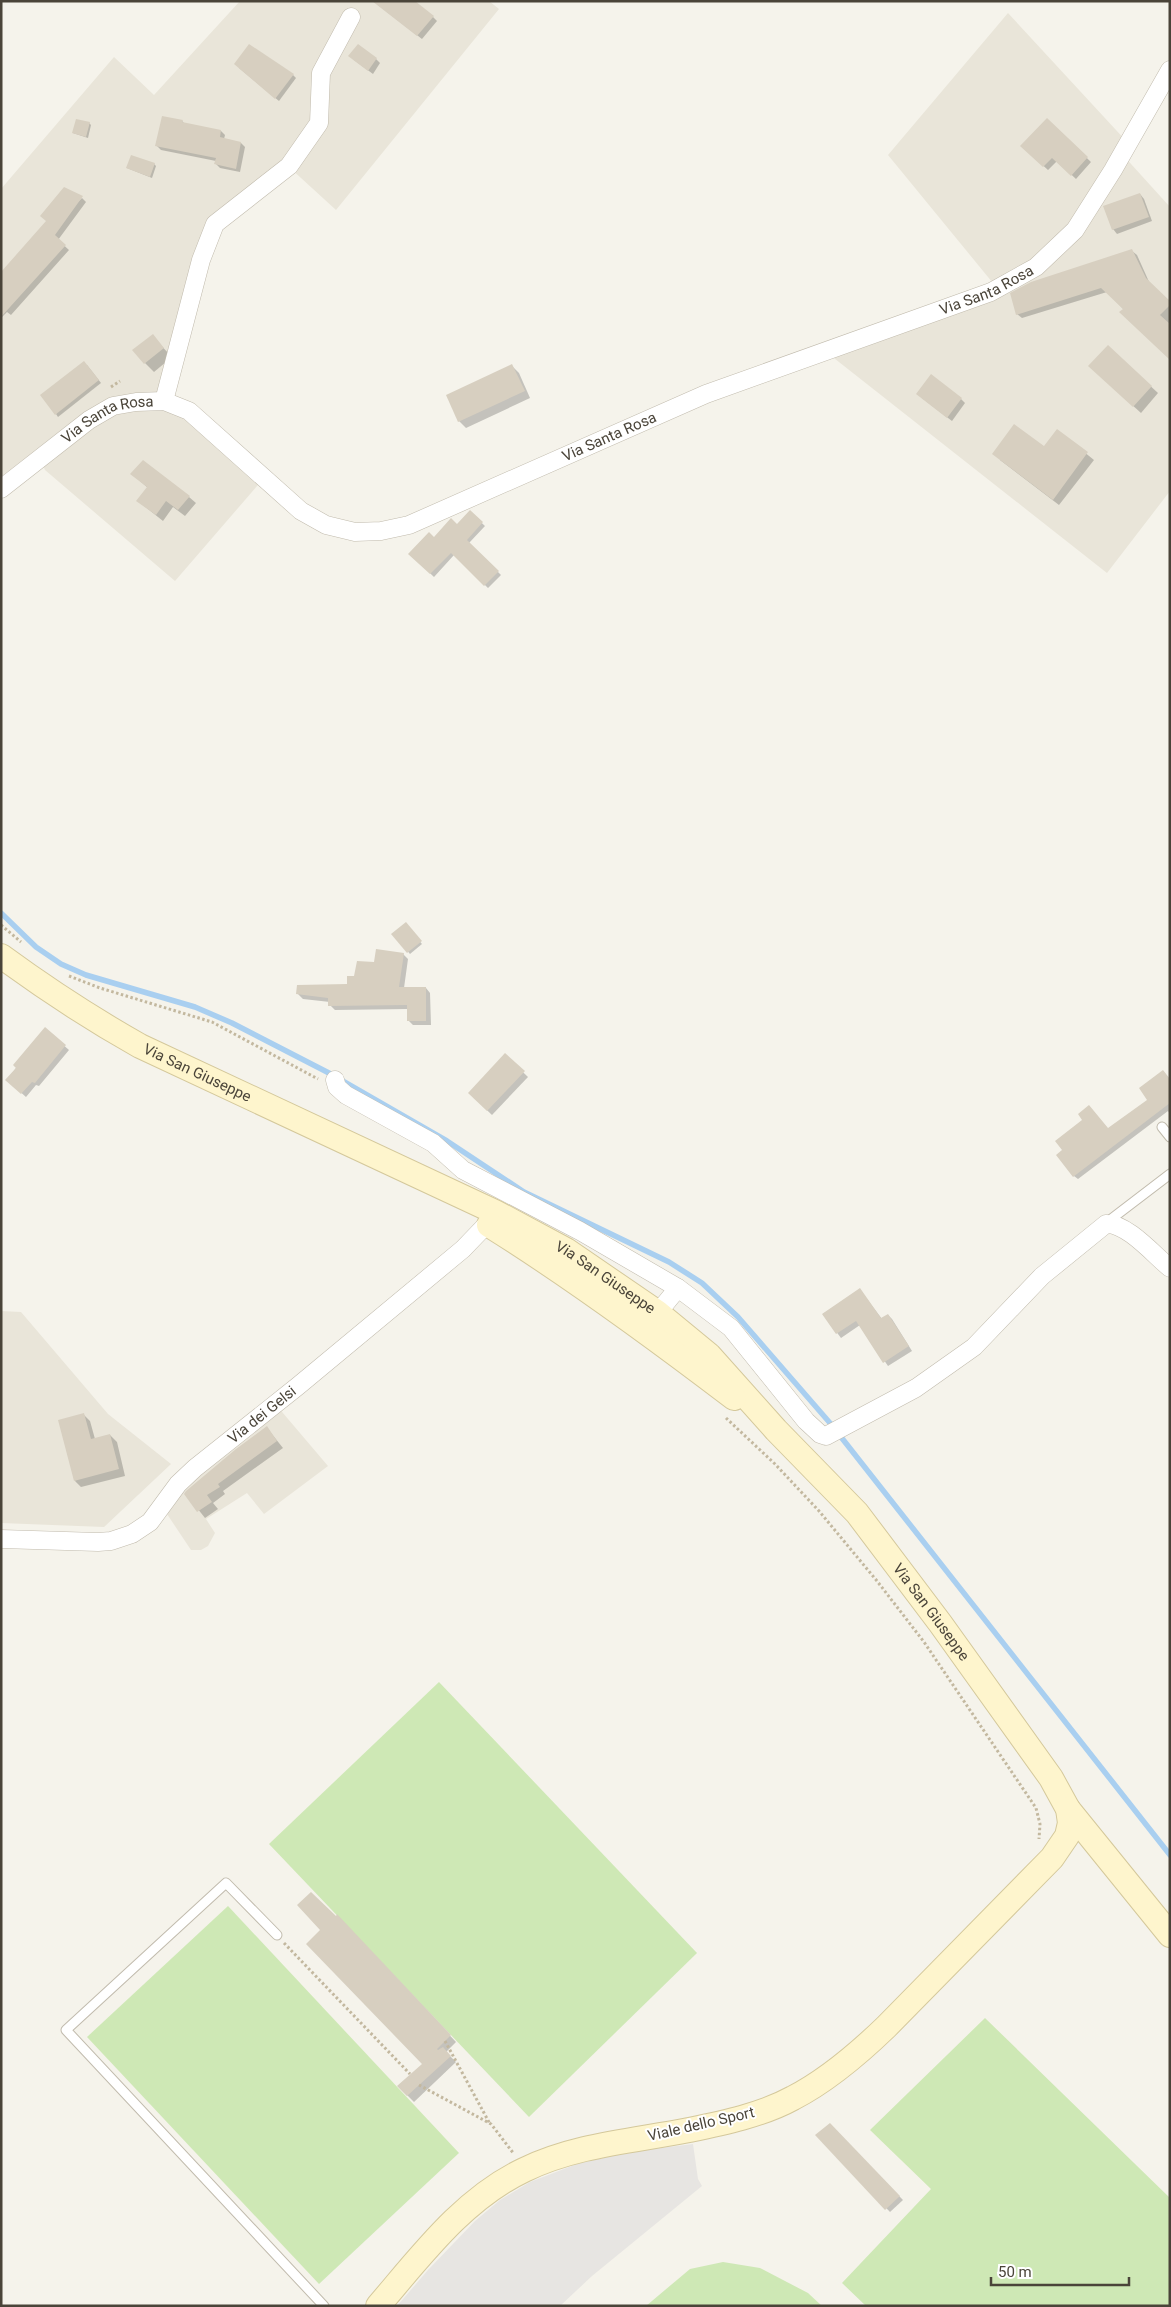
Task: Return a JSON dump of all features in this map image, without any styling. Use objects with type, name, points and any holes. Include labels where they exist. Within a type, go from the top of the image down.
[{"type":"street","points":[[164,401],[201,260],[215,224],[289,166],[318,123],[321,73],[351,18]]},
{"type":"street","name":"Via Santa Rosa","points":[[1,489],[89,420],[113,406],[136,402],[164,401],[189,411],[301,511],[326,526],[355,532],[381,531],[409,526],[706,394],[991,292],[1036,267],[1074,230],[1113,170],[1170,70]]},
{"type":"street","name":"Via San Giuseppe","points":[[1,956],[95,1021],[140,1046],[403,1171],[491,1218],[566,1250],[651,1321],[709,1355],[776,1430],[856,1513],[940,1623],[1051,1778],[1068,1809],[1170,1934]]},
{"type":"street","points":[[329,1081],[346,1095],[433,1143],[463,1170],[580,1231],[678,1288],[731,1328],[814,1430],[820,1434],[837,1432],[916,1388],[974,1347],[1042,1276],[1106,1224],[1113,1223],[1125,1229],[1170,1268]]},
{"type":"street","name":"Via dei Gelsi","points":[[1,1539],[98,1542],[111,1541],[132,1534],[150,1522],[178,1484],[194,1468],[298,1386],[463,1249],[491,1218]]},
{"type":"street","points":[[651,1321],[678,1288]]},
{"type":"street","name":"Viale dello Sport","points":[[378,2306],[426,2250],[465,2210],[494,2188],[524,2170],[576,2151],[688,2130],[743,2117],[793,2098],[834,2073],[861,2052],[1052,1858],[1067,1836],[1070,1823],[1068,1809]]},
{"type":"lane","points":[[1162,1127],[1170,1137]]},
{"type":"lane","points":[[1106,1224],[1170,1174]]},
{"type":"lane","points":[[277,1935],[226,1883],[66,2030],[324,2306]]},
{"type":"path","points":[[1,925],[23,944]]},
{"type":"path","points":[[62,972],[100,988],[212,1022],[329,1081]]},
{"type":"path","points":[[719,1412],[775,1464],[819,1511],[924,1642],[1036,1808],[1040,1824],[1038,1843]]},
{"type":"path","points":[[277,1935],[410,2074]]},
{"type":"path","points":[[445,2041],[491,2124],[514,2153],[506,2158]]},
{"type":"path","points":[[419,2085],[491,2124]]},
{"type":"shaded area","points":[[240,1],[489,1],[499,9],[336,210],[289,167],[215,224],[164,401],[264,478],[175,581],[45,470],[40,459],[1,489],[1,189],[114,57],[154,95]]},
{"type":"shaded area","points":[[1008,13],[1128,143],[1122,154],[1170,207],[1170,491],[1107,573],[825,351],[997,288],[888,155]]},
{"type":"shaded area","points":[[1,1311],[21,1312],[108,1414],[171,1464],[104,1527],[1,1523]]},
{"type":"shaded area","points":[[277,1406],[328,1466],[264,1514],[247,1493],[206,1519],[215,1533],[208,1546],[201,1550],[191,1550],[165,1511],[175,1491]]},
{"type":"shaded area","points":[[693,2144],[698,2179],[702,2186],[592,2276],[560,2306],[397,2306],[475,2221],[500,2200],[530,2182],[577,2164],[629,2152]]},
{"type":"green space","points":[[439,1682],[697,1953],[529,2117],[269,1844]]},
{"type":"green space","points":[[228,1906],[459,2153],[319,2284],[87,2037]]},
{"type":"green space","points":[[985,2018],[1170,2198],[1170,2306],[866,2306],[842,2283],[931,2189],[870,2130]]},
{"type":"green space","points":[[723,2262],[760,2268],[808,2293],[822,2306],[646,2306],[690,2269]]},
{"type":"building","points":[[372,1],[415,1],[434,16],[417,36]]},
{"type":"building","points":[[249,44],[294,74],[275,99],[234,64]]},
{"type":"building","points":[[358,44],[377,58],[368,71],[348,56]]},
{"type":"building","points":[[162,116],[221,130],[220,137],[241,142],[236,169],[214,164],[216,158],[155,146]]},
{"type":"building","points":[[1047,118],[1088,157],[1071,176],[1052,158],[1043,167],[1020,146]]},
{"type":"building","points":[[76,119],[90,122],[86,137],[72,133]]},
{"type":"building","points":[[131,155],[155,163],[150,177],[126,168]]},
{"type":"building","points":[[64,187],[83,196],[55,235],[66,245],[1,317],[1,272],[46,221],[40,216]]},
{"type":"building","points":[[1140,193],[1149,217],[1112,230],[1103,206]]},
{"type":"building","points":[[1132,249],[1146,278],[1170,301],[1170,305],[1160,315],[1170,324],[1170,360],[1119,312],[1123,309],[1101,288],[1016,315],[1010,293],[1031,282]]},
{"type":"building","points":[[153,334],[164,348],[144,364],[132,350]]},
{"type":"building","points":[[1108,345],[1152,386],[1133,407],[1088,366]]},
{"type":"building","points":[[84,361],[99,380],[55,415],[40,395]]},
{"type":"building","points":[[512,364],[525,391],[458,422],[446,395]]},
{"type":"building","points":[[931,374],[962,398],[947,418],[916,394]]},
{"type":"building","points":[[1014,424],[1044,446],[1057,429],[1088,452],[1053,500],[992,454]]},
{"type":"building","points":[[143,460],[190,496],[178,510],[166,501],[156,515],[136,501],[147,487],[130,474]]},
{"type":"building","points":[[470,510],[483,522],[467,540],[499,571],[484,586],[451,553],[430,574],[408,554],[429,532],[434,537],[451,518],[457,524]]},
{"type":"building","points":[[406,922],[422,941],[407,953],[391,934]]},
{"type":"building","points":[[376,949],[404,953],[399,987],[426,987],[426,1021],[407,1021],[407,1005],[328,1006],[328,998],[296,994],[297,985],[347,984],[347,976],[354,976],[357,961],[374,962]]},
{"type":"building","points":[[45,1027],[66,1045],[35,1083],[32,1082],[21,1094],[5,1080],[16,1068],[13,1065]]},
{"type":"building","points":[[505,1053],[525,1071],[487,1111],[468,1093]]},
{"type":"building","points":[[1163,1070],[1170,1079],[1170,1103],[1073,1177],[1056,1155],[1062,1150],[1055,1141],[1082,1120],[1078,1114],[1089,1105],[1108,1128],[1147,1100],[1139,1088]]},
{"type":"building","points":[[860,1288],[881,1318],[888,1314],[909,1346],[883,1363],[856,1321],[836,1334],[822,1314]]},
{"type":"building","points":[[84,1413],[91,1439],[110,1434],[119,1469],[74,1481],[58,1420]]},
{"type":"building","points":[[267,1426],[277,1441],[218,1484],[220,1487],[207,1495],[212,1502],[197,1512],[184,1494],[186,1491]]},
{"type":"building","points":[[311,1892],[336,1916],[337,1914],[451,2035],[437,2049],[443,2047],[451,2056],[407,2096],[397,2086],[422,2064],[306,1944],[320,1930],[297,1905]]},
{"type":"building","points":[[830,2123],[900,2196],[885,2210],[815,2135]]},
{"type":"waterway","points":[[1,913],[36,947],[61,964],[86,975],[195,1007],[232,1023],[327,1072],[447,1141],[524,1192],[669,1262],[702,1283],[738,1317],[830,1423],[1170,1855]]}]
